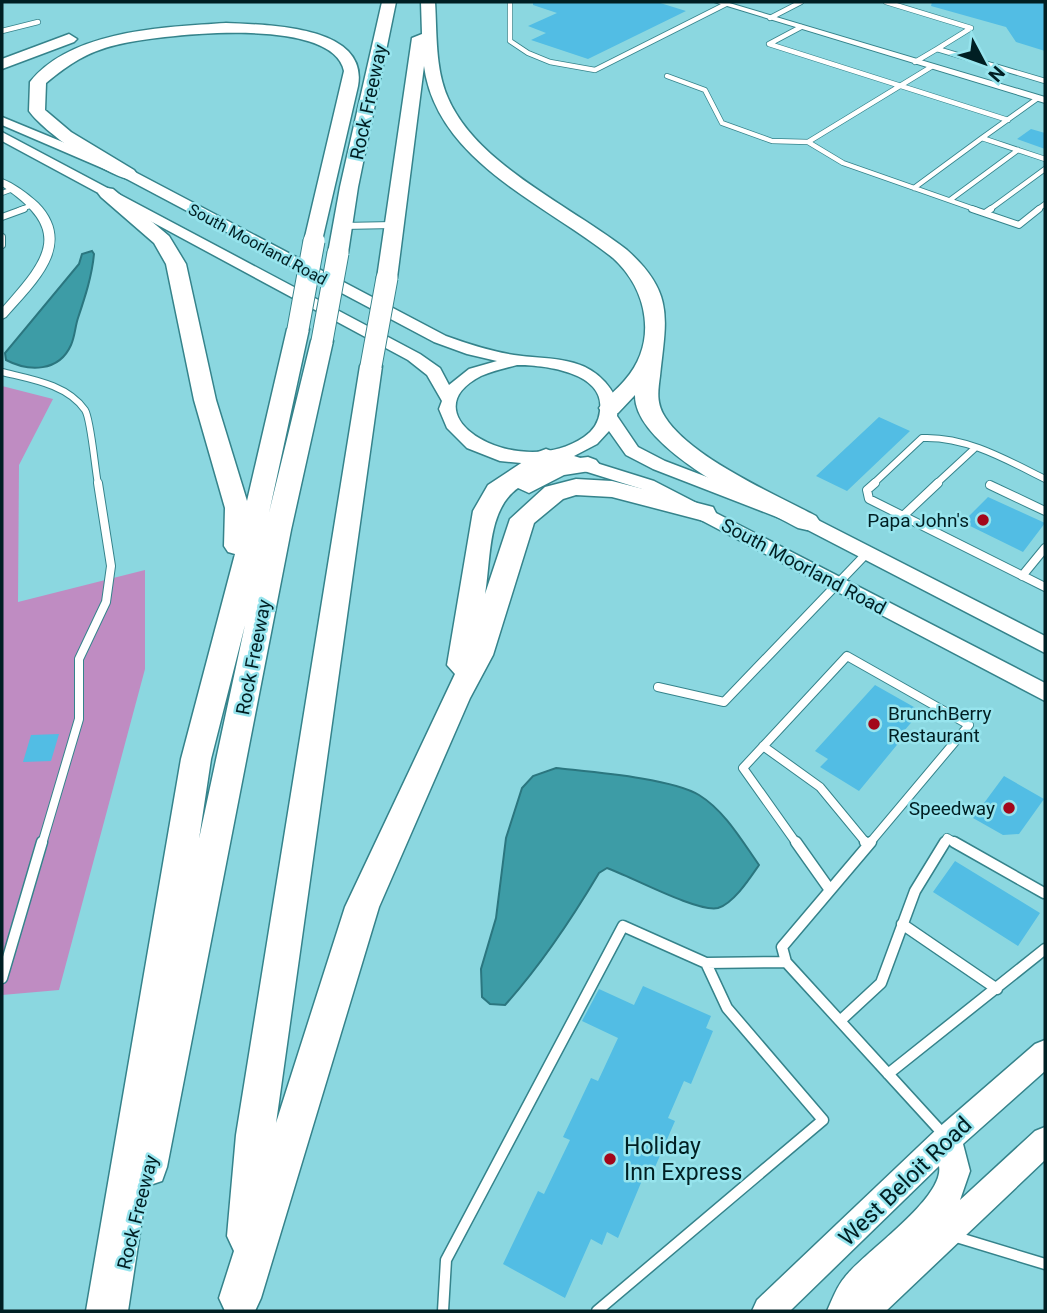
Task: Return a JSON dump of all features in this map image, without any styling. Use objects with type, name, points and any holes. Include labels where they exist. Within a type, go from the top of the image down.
[{"type":"highway","name":"Rock Freeway","points":[[109,1311],[146,1178],[278,530],[310,335],[338,254],[389,2]]},
{"type":"highway","name":"Rock Freeway","points":[[239,1305],[256,1135],[427,2]]},
{"type":"highway","points":[[427,2],[433,68],[439,98],[457,127],[478,150],[616,252],[640,276],[655,306],[657,330],[647,404],[659,429],[682,450],[807,522]]},
{"type":"highway","points":[[109,1311],[196,759],[310,335],[314,241],[333,144],[352,71],[348,57],[334,43],[314,32],[289,24],[257,19],[196,18],[163,21],[99,37],[70,50],[48,65],[35,80],[31,96],[37,113],[54,127],[128,174]]},
{"type":"highway","points":[[2,64],[82,34]]},
{"type":"highway","points":[[107,193],[162,240],[176,264],[205,400],[237,508],[236,607]]},
{"type":"highway","points":[[610,413],[635,383],[654,352]]},
{"type":"highway","points":[[456,698],[485,511],[497,491],[551,456]]},
{"type":"highway","points":[[467,630],[510,504],[531,484],[558,468],[588,464]]},
{"type":"highway","points":[[239,1305],[362,907],[456,698],[480,655],[523,519],[554,493],[576,487],[641,495],[704,513]]},
{"type":"main road","name":"South Moorland Road","points":[[2,121],[128,174],[440,339],[473,351],[516,360]]},
{"type":"main road","name":"South Moorland Road","points":[[2,136],[414,357],[434,372],[448,398]]},
{"type":"main road","points":[[516,360],[550,362],[581,371],[596,381],[606,394],[610,413],[599,434],[581,447],[551,456],[519,458],[492,453],[470,444],[454,430],[447,414],[448,398],[457,384],[493,364],[516,360]]},
{"type":"main road","name":"South Moorland Road","points":[[610,413],[632,451],[659,465],[807,522],[1045,645]]},
{"type":"main road","name":"South Moorland Road","points":[[551,456],[588,464],[648,485],[1045,693]]},
{"type":"main road","name":"West Beloit Road","points":[[768,1311],[947,1139],[1045,1053]]},
{"type":"main road","points":[[844,1311],[856,1287],[897,1251],[948,1194],[955,1171],[947,1139]]},
{"type":"main road","points":[[864,1311],[1042,1147]]},
{"type":"street","points":[[722,3],[1042,99]]},
{"type":"street","points":[[2,182],[35,204],[48,221],[51,233],[48,256],[38,273],[2,315]]},
{"type":"lane","points":[[510,2],[510,41],[519,49],[576,69],[595,70],[722,3]]},
{"type":"lane","points":[[770,18],[802,2]]},
{"type":"lane","points":[[886,2],[967,24],[971,28],[915,62]]},
{"type":"lane","points":[[2,31],[38,22]]},
{"type":"lane","points":[[801,27],[769,44],[1008,120]]},
{"type":"lane","points":[[936,49],[1045,82]]},
{"type":"lane","points":[[808,142],[931,66]]},
{"type":"lane","points":[[667,76],[705,90],[722,123],[772,141],[808,142],[843,163],[1019,225],[1045,204]]},
{"type":"lane","points":[[914,188],[982,138],[1042,99]]},
{"type":"lane","points":[[982,138],[1045,159]]},
{"type":"lane","points":[[950,200],[1018,150]]},
{"type":"lane","points":[[985,213],[1045,169]]},
{"type":"lane","points":[[2,193],[13,189]]},
{"type":"lane","points":[[2,217],[35,204]]},
{"type":"lane","points":[[343,226],[393,225]]},
{"type":"lane","points":[[2,237],[2,245]]},
{"type":"lane","points":[[2,372],[32,379],[67,392],[86,411],[111,566],[106,602],[79,659],[79,719],[2,978]]},
{"type":"lane","points":[[1045,479],[975,448],[933,437],[922,439],[867,490],[869,499],[1045,587]]},
{"type":"lane","points":[[903,516],[975,448]]},
{"type":"lane","points":[[990,485],[1045,511]]},
{"type":"lane","points":[[1022,576],[1045,548]]},
{"type":"lane","points":[[658,687],[724,702],[867,553]]},
{"type":"lane","points":[[830,890],[743,768],[847,656],[969,725],[782,947],[786,962],[947,1139]]},
{"type":"lane","points":[[764,746],[820,787],[869,845]]},
{"type":"lane","points":[[840,1021],[881,983],[915,891],[947,838],[1045,893]]},
{"type":"lane","points":[[902,924],[997,989]]},
{"type":"lane","points":[[443,1311],[446,1260],[623,926],[706,962],[786,962]]},
{"type":"lane","points":[[888,1074],[1045,949]]},
{"type":"lane","points":[[597,1311],[823,1120],[727,1008],[706,962]]},
{"type":"lane","points":[[947,1234],[1045,1264]]},
{"type":"shaded area","points":[[2,386],[53,399],[19,465],[18,602],[145,570],[145,669],[59,990],[2,995]]},
{"type":"water","points":[[92,251],[94,254],[88,286],[66,354],[51,365],[34,368],[6,360],[5,353],[79,264],[82,254]]},
{"type":"water","points":[[556,768],[651,780],[699,795],[725,818],[759,865],[736,896],[718,908],[680,900],[607,868],[599,873],[578,908],[519,989],[505,1005],[490,1004],[482,997],[481,969],[496,918],[506,838],[522,788],[533,776]]},
{"type":"building","points":[[533,2],[657,2],[686,11],[588,59],[531,40],[546,33],[528,26],[557,13],[533,5]]},
{"type":"building","points":[[932,2],[1045,2],[1045,51],[1016,42],[1006,27],[931,6]]},
{"type":"building","points":[[1031,129],[1045,133],[1045,149],[1017,139]]},
{"type":"building","points":[[879,417],[910,431],[847,491],[816,476]]},
{"type":"building","points":[[988,497],[1045,523],[1023,552],[966,524],[968,522],[965,520]]},
{"type":"building","name":"BrunchBerry Restaurant","points":[[875,685],[921,711],[859,791],[820,767],[828,759],[815,751]]},
{"type":"building","points":[[59,734],[51,761],[23,762],[31,735]]},
{"type":"building","name":"Speedway","points":[[1004,776],[1044,799],[1019,834],[1003,835],[973,818]]},
{"type":"building","name":"Speedway","points":[[955,861],[1040,913],[1018,946],[933,892]]},
{"type":"building","name":"Holiday Inn Express","points":[[643,986],[711,1016],[706,1028],[713,1031],[691,1084],[684,1081],[668,1118],[675,1121],[649,1181],[643,1178],[618,1238],[607,1232],[602,1245],[591,1239],[565,1298],[503,1264],[538,1191],[544,1194],[570,1140],[563,1137],[591,1078],[598,1081],[618,1038],[582,1021],[599,989],[634,1005]]},
{"type":"place","name":"Papa John's","points":[[983,520]]},
{"type":"place","name":"BrunchBerry Restaurant","points":[[874,724]]},
{"type":"place","name":"Speedway","points":[[1009,808]]},
{"type":"place","name":"Holiday Inn Express","points":[[610,1159]]}]
